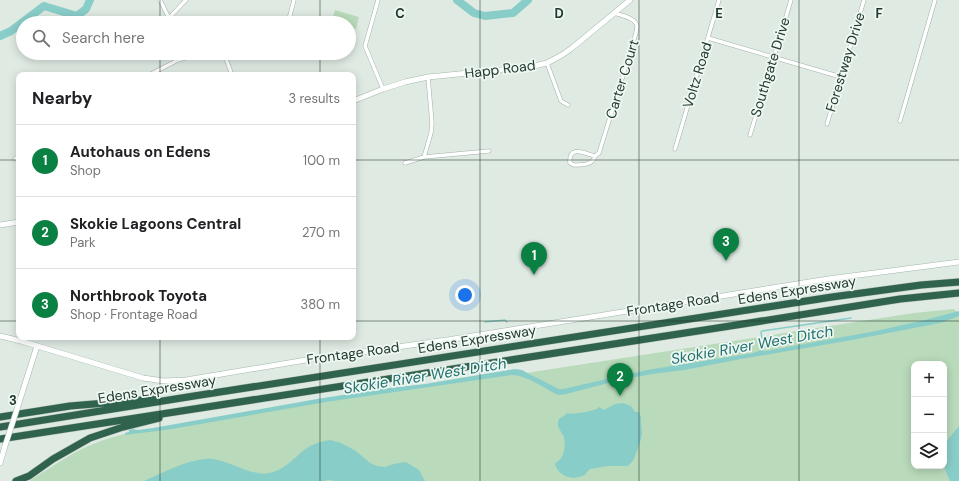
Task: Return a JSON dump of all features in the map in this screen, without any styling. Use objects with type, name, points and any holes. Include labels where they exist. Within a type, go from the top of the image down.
[{"type":"highway","name":"Edens Expressway","points":[[0,428],[194,396],[832,297],[921,285],[959,282]]},
{"type":"highway","name":"Edens Expressway","points":[[0,439],[900,299],[959,293]]},
{"type":"highway","points":[[0,417],[70,406],[194,396]]},
{"type":"highway","points":[[16,481],[30,476],[53,459],[90,438],[123,427],[195,408]]},
{"type":"main road","name":"Happ Road","points":[[356,100],[405,82],[428,77],[530,67],[547,63],[572,48],[630,0]]},
{"type":"main road","points":[[0,225],[16,222]]},
{"type":"main road","name":"Frontage Road","points":[[17,340],[143,378],[186,380],[828,279],[959,262]]},
{"type":"main road","name":"Frontage Road","points":[[0,336],[16,340]]},
{"type":"main road","points":[[0,463],[37,346]]},
{"type":"street","points":[[160,0],[168,16]]},
{"type":"street","points":[[171,16],[186,0]]},
{"type":"street","points":[[290,16],[294,0]]},
{"type":"street","points":[[378,0],[365,46],[383,89]]},
{"type":"street","name":"Voltz Road","points":[[675,149],[719,0]]},
{"type":"street","name":"Southgate Drive","points":[[750,135],[791,0]]},
{"type":"street","name":"Forestway Drive","points":[[827,124],[864,0]]},
{"type":"street","points":[[900,121],[935,0]]},
{"type":"street","name":"Carter Court","points":[[595,156],[599,153],[637,26],[632,19],[614,13]]},
{"type":"street","points":[[708,38],[841,77]]},
{"type":"street","points":[[155,72],[178,60]]},
{"type":"street","points":[[226,60],[231,72]]},
{"type":"street","points":[[547,63],[561,101],[568,105]]},
{"type":"street","points":[[424,157],[431,133],[432,123],[428,77]]},
{"type":"street","points":[[405,163],[424,157],[489,151]]},
{"type":"street","points":[[576,151],[595,156],[594,160],[590,163],[574,165],[570,162],[572,154],[576,151]]},
{"type":"green space","points":[[335,10],[356,16],[333,16]]},
{"type":"green space","points":[[356,16],[359,17],[356,29]]},
{"type":"green space","points":[[954,309],[957,312],[954,312],[959,314],[959,481],[29,481],[86,447],[109,438],[125,434],[481,377],[526,373],[914,313]]},
{"type":"water","points":[[959,311],[959,316],[940,323],[684,370],[624,379],[566,394],[556,394],[529,379],[511,375],[326,402],[172,429],[125,435],[125,433],[129,432],[129,430],[133,429],[138,430],[153,428],[317,399],[425,384],[515,369],[522,370],[559,389],[563,389],[647,370],[753,353],[759,351],[762,346],[763,351],[766,351],[876,331]]},
{"type":"water","points":[[623,403],[631,406],[635,412],[639,412],[641,417],[641,439],[634,459],[630,464],[627,466],[608,466],[590,469],[585,475],[575,478],[571,478],[560,472],[555,464],[562,455],[565,443],[564,437],[558,426],[559,419],[567,413],[574,414],[597,409],[599,407],[604,410],[615,404]]},
{"type":"water","points":[[959,426],[959,481],[950,481],[946,472],[947,441]]},
{"type":"water","points":[[330,440],[341,443],[356,451],[370,463],[377,466],[385,467],[406,462],[419,470],[425,481],[144,481],[178,466],[196,460],[205,459],[220,460],[256,473],[269,473],[286,466],[310,446]]},
{"type":"waterway","points":[[77,16],[86,9],[90,0]]},
{"type":"waterway","points":[[457,0],[474,13],[485,16],[513,13],[528,0]]},
{"type":"waterway","points":[[31,16],[44,6],[77,16]]},
{"type":"waterway","points":[[0,36],[16,27]]},
{"type":"waterway","name":"Skokie River West Ditch","points":[[762,347],[762,331],[851,318]]},
{"type":"waterway","points":[[485,322],[505,320],[507,322]]},
{"type":"place","name":"Northbrook Toyota","points":[[726,261]]},
{"type":"place","name":"Autohaus on Edens","points":[[534,275]]},
{"type":"place","name":"Skokie Lagoons Central","points":[[620,396]]}]
